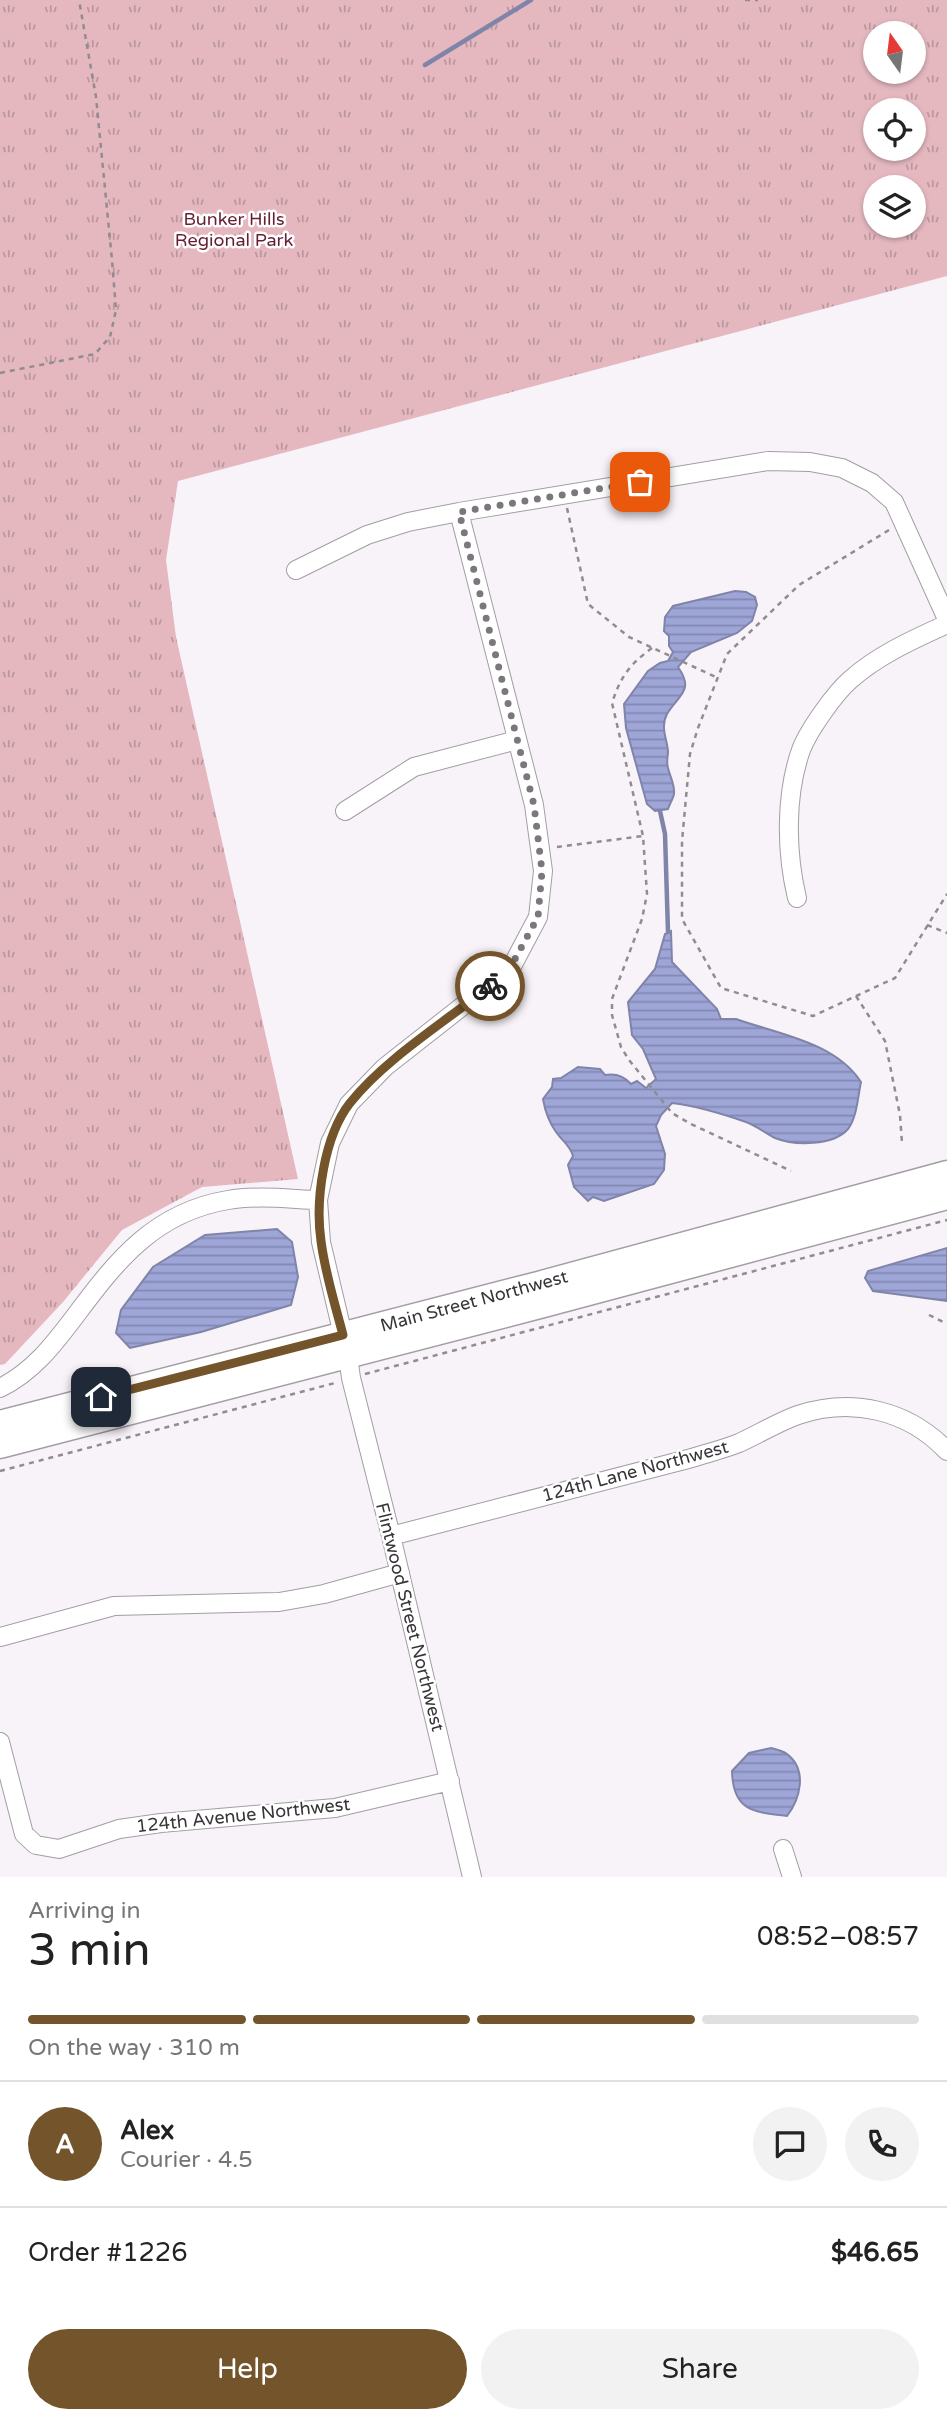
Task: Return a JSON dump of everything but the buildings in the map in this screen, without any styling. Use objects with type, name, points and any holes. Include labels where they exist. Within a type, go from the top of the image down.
[{"type":"main road","name":"Main Street Northwest","points":[[0,1423],[347,1357],[947,1173]]},
{"type":"main road","name":"Main Street Northwest","points":[[0,1446],[347,1357],[947,1197]]},
{"type":"street","points":[[296,570],[367,535],[408,522],[768,461],[810,462],[842,468],[872,483],[894,502],[947,622],[900,646],[850,680],[826,707],[801,749],[790,797],[790,870],[797,898]]},
{"type":"street","name":"Flintwood Street Northwest","points":[[459,512],[534,805],[542,871],[538,917],[510,968],[385,1067],[349,1104],[330,1143],[318,1200],[321,1242],[347,1357],[472,1877]]},
{"type":"street","points":[[345,811],[414,766],[517,740]]},
{"type":"street","points":[[0,1388],[45,1356],[121,1257],[140,1239],[162,1224],[197,1207],[229,1200],[318,1200]]},
{"type":"street","name":"124th Lane Northwest","points":[[391,1536],[692,1458],[736,1444],[796,1416],[819,1409],[848,1406],[897,1415],[935,1438],[947,1451]]},
{"type":"street","points":[[0,1637],[114,1606],[279,1602],[324,1594],[400,1573]]},
{"type":"street","name":"124th Avenue Northwest","points":[[0,1742],[24,1834],[36,1845],[59,1849],[119,1829],[335,1808],[450,1781]]},
{"type":"street","points":[[783,1849],[792,1877]]},
{"type":"path","points":[[0,373],[95,354],[110,337],[116,310],[96,97],[79,0]]},
{"type":"path","points":[[745,0],[758,0]]},
{"type":"path","points":[[564,495],[588,604],[628,637],[718,678]]},
{"type":"path","points":[[904,521],[799,585],[727,654],[690,754],[682,841],[682,919],[721,988],[814,1016],[895,978],[947,894]]},
{"type":"path","points":[[652,648],[630,665],[618,684],[612,703],[643,836],[647,894],[642,919],[612,999],[612,1014],[621,1047],[629,1060],[673,1113],[688,1124],[791,1171]]},
{"type":"path","points":[[540,850],[643,836]]},
{"type":"path","points":[[927,925],[947,933]]},
{"type":"path","points":[[856,996],[885,1041],[900,1115],[902,1143]]},
{"type":"path","points":[[0,1471],[347,1357],[947,1220]]},
{"type":"path","points":[[929,1315],[947,1324]]},
{"type":"green space","name":"Bunker Hills Regional Park","points":[[0,0],[947,0],[947,276],[178,481],[166,560],[176,637],[298,1179],[202,1187],[122,1230],[63,1302],[5,1364],[0,1365]]},
{"type":"water","points":[[735,591],[746,592],[755,597],[757,605],[752,621],[737,633],[691,652],[678,667],[685,687],[667,714],[664,724],[667,766],[674,794],[668,809],[655,811],[647,804],[626,728],[624,704],[648,671],[668,661],[673,652],[669,646],[669,636],[664,631],[665,617],[673,606]]},
{"type":"water","points":[[671,931],[672,962],[717,1009],[721,1019],[736,1019],[804,1041],[836,1057],[850,1068],[861,1082],[857,1106],[848,1129],[841,1135],[824,1141],[803,1143],[783,1141],[728,1116],[672,1103],[661,1115],[656,1126],[665,1154],[664,1170],[654,1184],[604,1201],[593,1197],[588,1201],[574,1187],[568,1165],[573,1156],[572,1152],[551,1124],[543,1099],[552,1087],[553,1079],[561,1078],[578,1067],[600,1069],[605,1075],[620,1076],[631,1084],[637,1081],[646,1088],[656,1079],[643,1049],[632,1035],[628,1002],[655,969],[665,934]]},
{"type":"water","points":[[277,1229],[292,1242],[298,1277],[291,1305],[201,1332],[130,1348],[116,1333],[121,1310],[153,1267],[205,1235]]},
{"type":"water","points":[[947,1248],[947,1301],[873,1291],[865,1278],[868,1271]]},
{"type":"water","points":[[771,1748],[787,1754],[794,1761],[800,1776],[798,1793],[787,1816],[755,1811],[747,1807],[736,1794],[733,1784],[732,1771],[749,1753]]},
{"type":"waterway","points":[[425,65],[531,0]]},
{"type":"waterway","points":[[660,811],[665,834],[668,932]]},
{"type":"way so far","points":[[490,986],[510,968],[538,917],[542,871],[534,805],[459,512],[640,482]]},
{"type":"route","points":[[101,1397],[343,1335],[321,1242],[318,1200],[330,1143],[349,1104],[385,1067],[490,986]]}]
